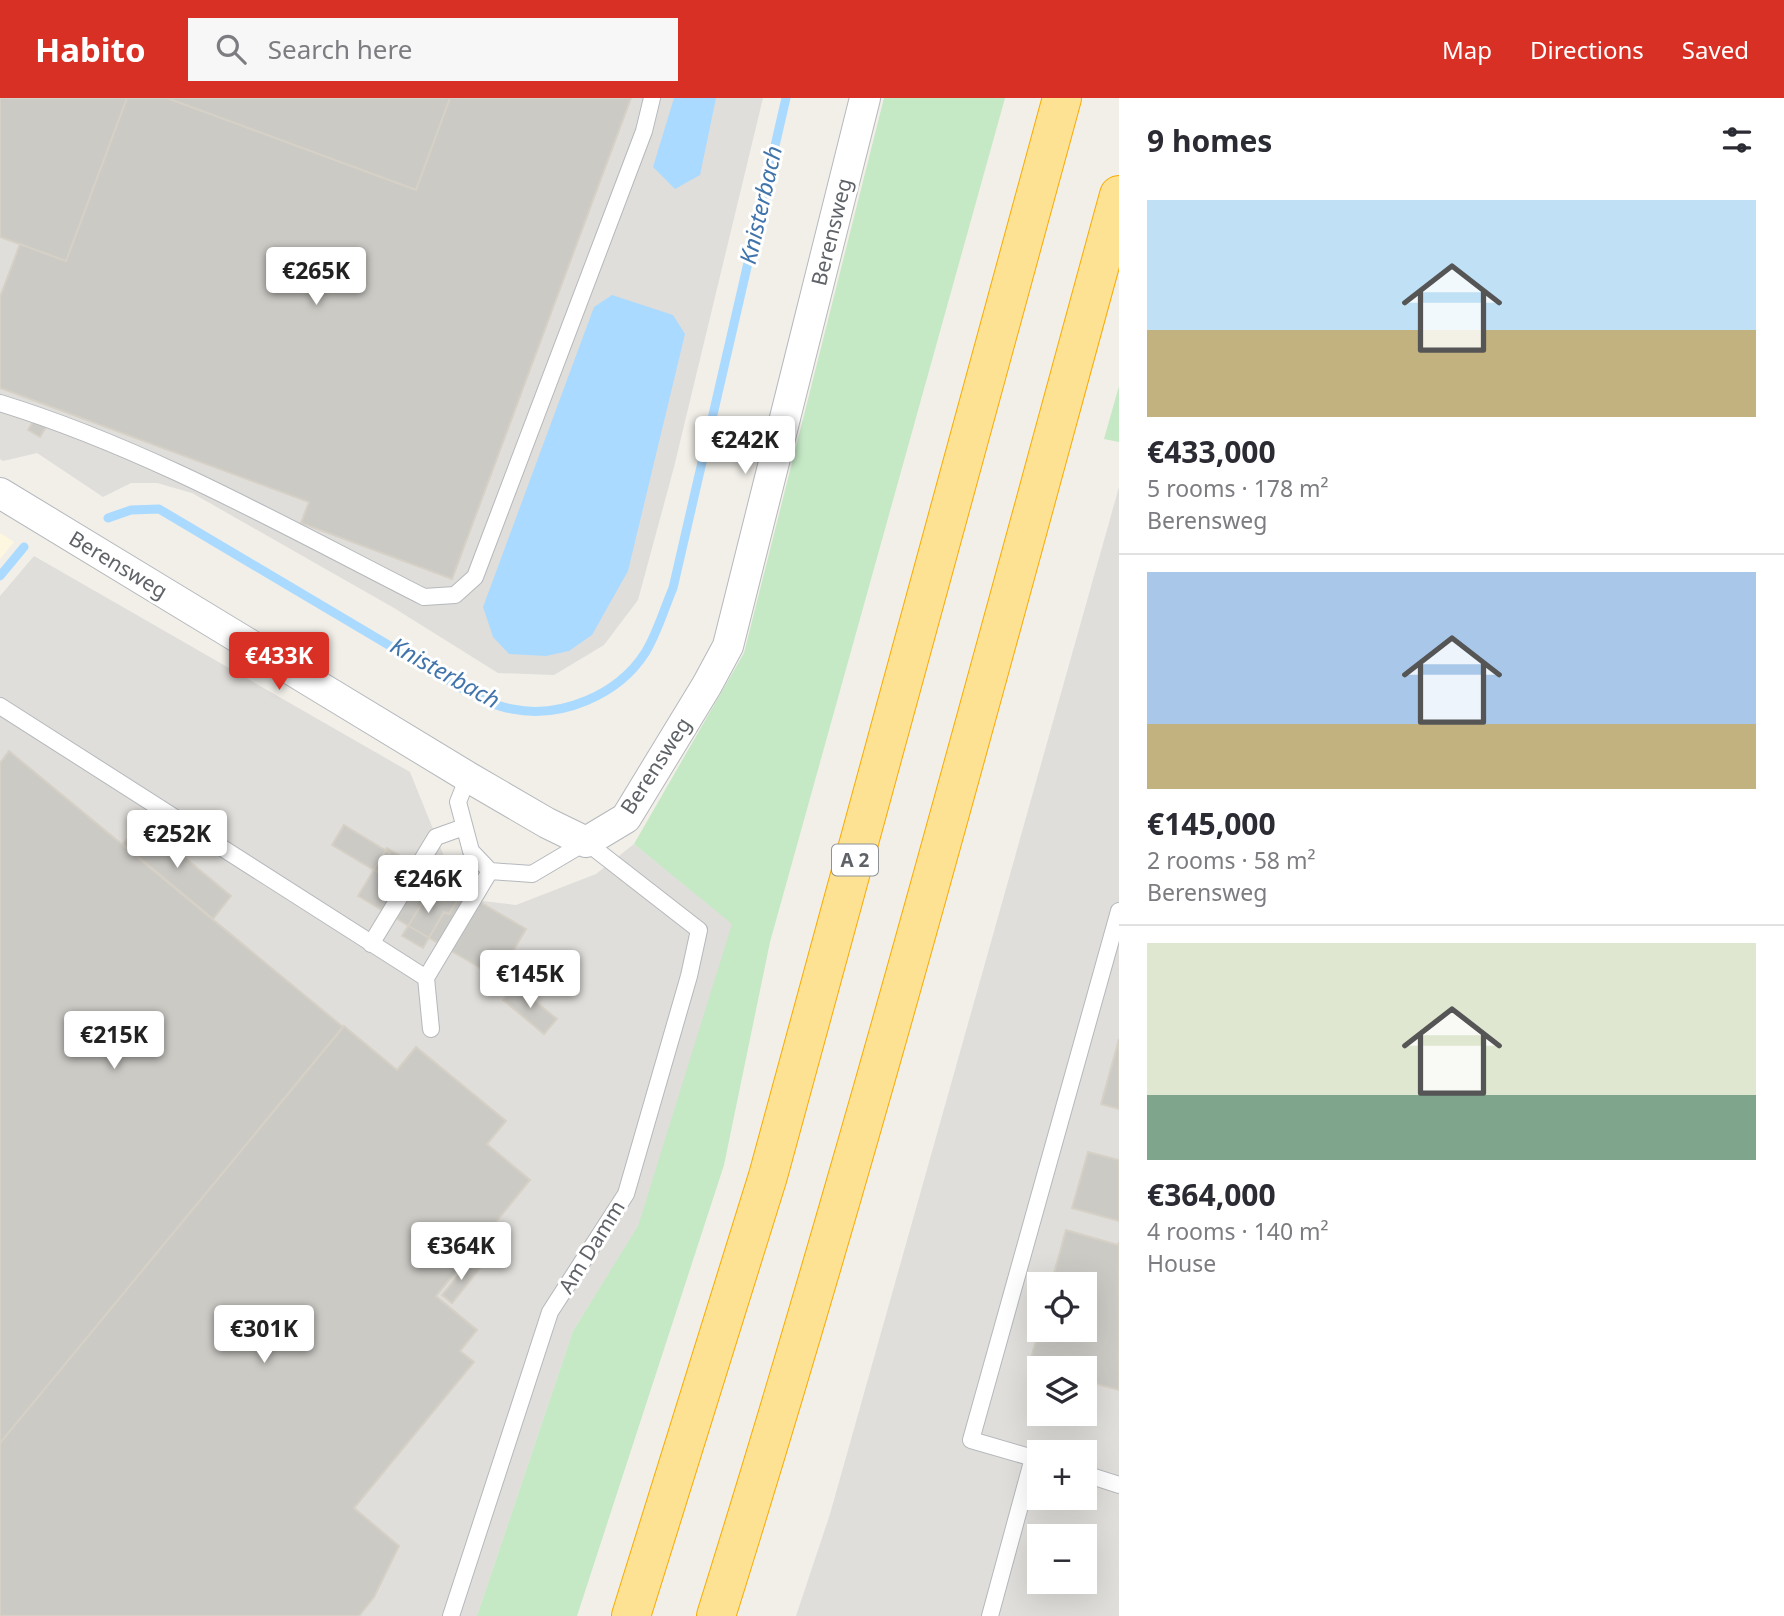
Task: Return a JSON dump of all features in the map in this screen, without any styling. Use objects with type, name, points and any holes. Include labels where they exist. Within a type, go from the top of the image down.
[{"type":"highway","name":"A 2","points":[[631,1616],[772,1163],[1062,98]]},
{"type":"highway","points":[[716,1616],[765,1459],[923,912],[1119,195]]},
{"type":"street","name":"Berensweg","points":[[0,493],[468,777],[547,823],[586,842],[626,818],[728,646],[864,98]]},
{"type":"lane","points":[[0,403],[39,415],[164,465],[424,597],[455,595],[475,577],[644,131],[652,98]]},
{"type":"lane","points":[[0,706],[426,978]]},
{"type":"lane","points":[[468,777],[458,802],[471,851],[490,871],[532,874],[586,842]]},
{"type":"lane","points":[[371,944],[436,837],[464,827]]},
{"type":"lane","name":"Am Damm","points":[[451,1616],[550,1312],[626,1194],[689,976],[699,930],[586,842]]},
{"type":"lane","points":[[431,1029],[426,978],[490,871]]},
{"type":"lane","points":[[1027,1456],[971,1440],[1119,911]]},
{"type":"lane","points":[[1097,1478],[1119,1485]]},
{"type":"lane","points":[[990,1616],[1027,1490]]},
{"type":"shaded area","points":[[0,98],[763,98],[674,467],[638,600],[604,645],[554,675],[498,673],[394,608],[192,493],[157,483],[131,483],[103,497],[37,453],[3,461],[0,459]]},
{"type":"shaded area","points":[[1119,487],[1119,1616],[796,1616],[830,1514]]},
{"type":"shaded area","points":[[0,533],[14,542],[0,559]]},
{"type":"shaded area","points":[[34,556],[410,772],[452,876],[483,901],[516,905],[596,874],[634,844],[733,924],[638,1227],[573,1331],[477,1616],[0,1616],[0,596]]},
{"type":"green space","points":[[884,98],[1005,98],[770,942],[724,1165],[577,1616],[477,1616],[573,1331],[638,1226],[732,924],[634,844],[744,653]]},
{"type":"green space","points":[[1119,386],[1119,442],[1104,439]]},
{"type":"water","points":[[674,98],[716,98],[700,175],[675,189],[653,167]]},
{"type":"water","points":[[612,295],[673,315],[685,334],[628,571],[592,635],[569,651],[546,656],[509,654],[493,637],[483,607],[594,307]]},
{"type":"building","points":[[0,98],[127,98],[66,261],[0,237]]},
{"type":"building","points":[[127,98],[167,98],[416,190],[450,98],[631,98],[452,579],[301,523],[309,502],[0,388],[0,297],[20,244],[66,261]]},
{"type":"building","points":[[167,98],[450,98],[416,190]]},
{"type":"building","points":[[34,420],[46,427],[40,437],[28,430]]},
{"type":"building","points":[[9,751],[343,1027],[0,1443],[0,763]]},
{"type":"building","points":[[142,822],[231,896],[213,919],[123,844]]},
{"type":"building","points":[[344,825],[390,853],[377,872],[332,845]]},
{"type":"building","points":[[387,848],[526,929],[497,978],[358,896]]},
{"type":"building","points":[[427,884],[457,901],[449,914],[444,912],[423,948],[402,936],[424,900],[419,897]]},
{"type":"building","points":[[515,985],[557,1019],[544,1034],[503,1000]]},
{"type":"building","points":[[344,1026],[397,1070],[416,1047],[506,1121],[487,1144],[530,1180],[436,1296],[477,1330],[460,1351],[474,1362],[354,1508],[399,1546],[374,1597],[359,1616],[0,1616],[0,1443]]},
{"type":"building","points":[[1119,1039],[1119,1109],[1101,1104]]},
{"type":"building","points":[[1088,1152],[1119,1160],[1119,1221],[1072,1208]]},
{"type":"building","points":[[1066,1230],[1118,1245],[1119,1242],[1119,1390],[1097,1384],[1097,1356],[1032,1356],[1036,1342],[1097,1342],[1097,1272],[1054,1272]]},
{"type":"building","points":[[471,1260],[480,1268],[452,1303],[442,1295]]},
{"type":"waterway","name":"Knisterbach","points":[[108,518],[131,510],[159,509],[461,688],[499,706],[531,711],[550,710],[568,707],[604,692],[634,668],[645,653],[673,588],[786,98]]},
{"type":"waterway","name":"Knisterbach","points":[[0,576],[24,547]]}]
